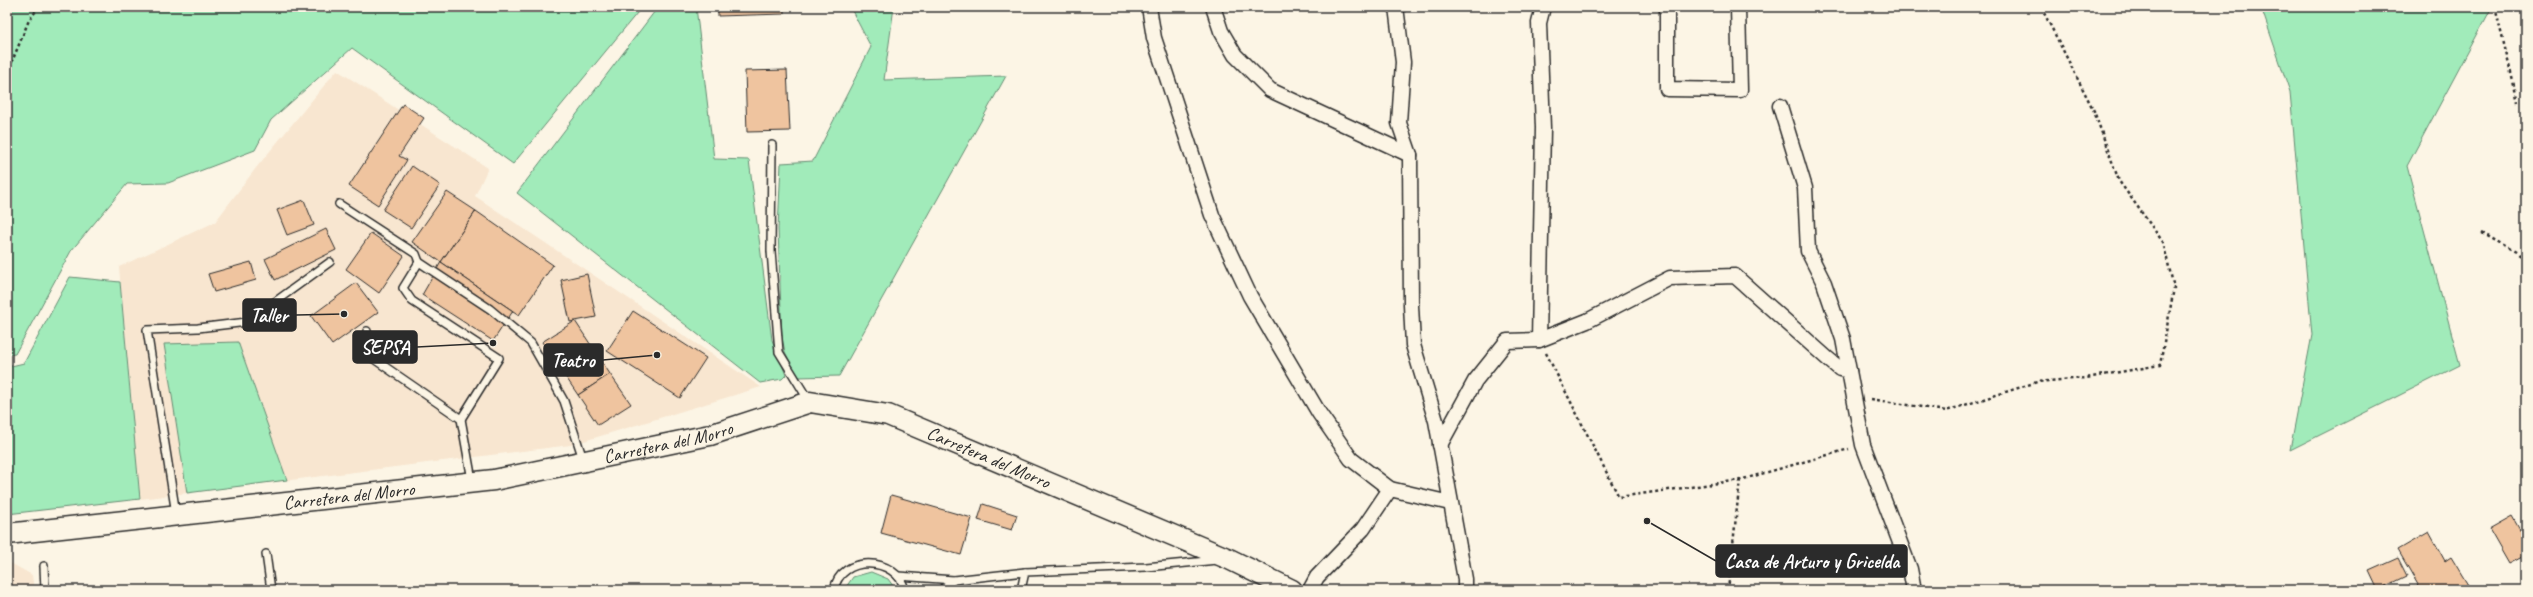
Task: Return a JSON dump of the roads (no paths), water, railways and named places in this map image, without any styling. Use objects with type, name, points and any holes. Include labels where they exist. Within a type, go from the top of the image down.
[{"type":"main road","name":"Carretera del Morro","points":[[7,534],[472,483],[710,435],[810,402],[888,415],[1229,559],[1292,590]]},
{"type":"street","points":[[1149,7],[1154,38],[1212,215],[1250,296],[1319,413],[1351,459],[1390,489],[1450,503]]},
{"type":"street","points":[[1213,7],[1221,31],[1235,55],[1270,90],[1410,155]]},
{"type":"street","points":[[1396,7],[1403,62],[1399,123],[1410,155],[1411,305],[1413,344],[1436,420],[1465,579],[1465,590]]},
{"type":"street","points":[[1539,340],[1543,128],[1539,23],[1543,7]]},
{"type":"street","points":[[1667,7],[1667,89],[1740,90],[1738,7]]},
{"type":"street","points":[[1780,106],[1805,188],[1808,251],[1824,282],[1843,339],[1863,445],[1910,569],[1914,590]]},
{"type":"street","points":[[1440,444],[1475,382],[1507,341],[1539,340],[1586,321],[1670,278],[1735,276],[1828,359],[1840,369],[1849,372]]},
{"type":"street","points":[[1310,590],[1317,577],[1363,529],[1390,489]]},
{"type":"lane","points":[[772,145],[771,251],[779,352],[810,402]]},
{"type":"lane","points":[[339,204],[416,254],[419,262],[490,309],[531,343],[564,400],[583,461]]},
{"type":"lane","points":[[176,516],[147,330],[198,328],[247,322],[330,262]]},
{"type":"lane","points":[[419,262],[403,288],[412,301],[499,358],[461,419],[472,483]]},
{"type":"lane","points":[[366,331],[371,357],[461,419]]},
{"type":"lane","points":[[266,554],[270,590]]},
{"type":"lane","points":[[898,576],[954,580],[1026,572],[1146,567],[1229,559]]},
{"type":"lane","points":[[834,590],[841,576],[851,568],[863,563],[876,564],[888,568],[898,576],[905,590]]},
{"type":"lane","points":[[44,566],[45,590]]},
{"type":"lane","points":[[1021,590],[1026,572]]},
{"type":"lane","points":[[940,590],[954,580]]},
{"type":"place","name":"Taller","points":[[344,314]]},
{"type":"place","name":"SEPSA","points":[[493,343]]},
{"type":"place","name":"Teatro","points":[[657,355]]},
{"type":"place","name":"Casa de Arturo y Gricelda","points":[[1647,521]]}]
